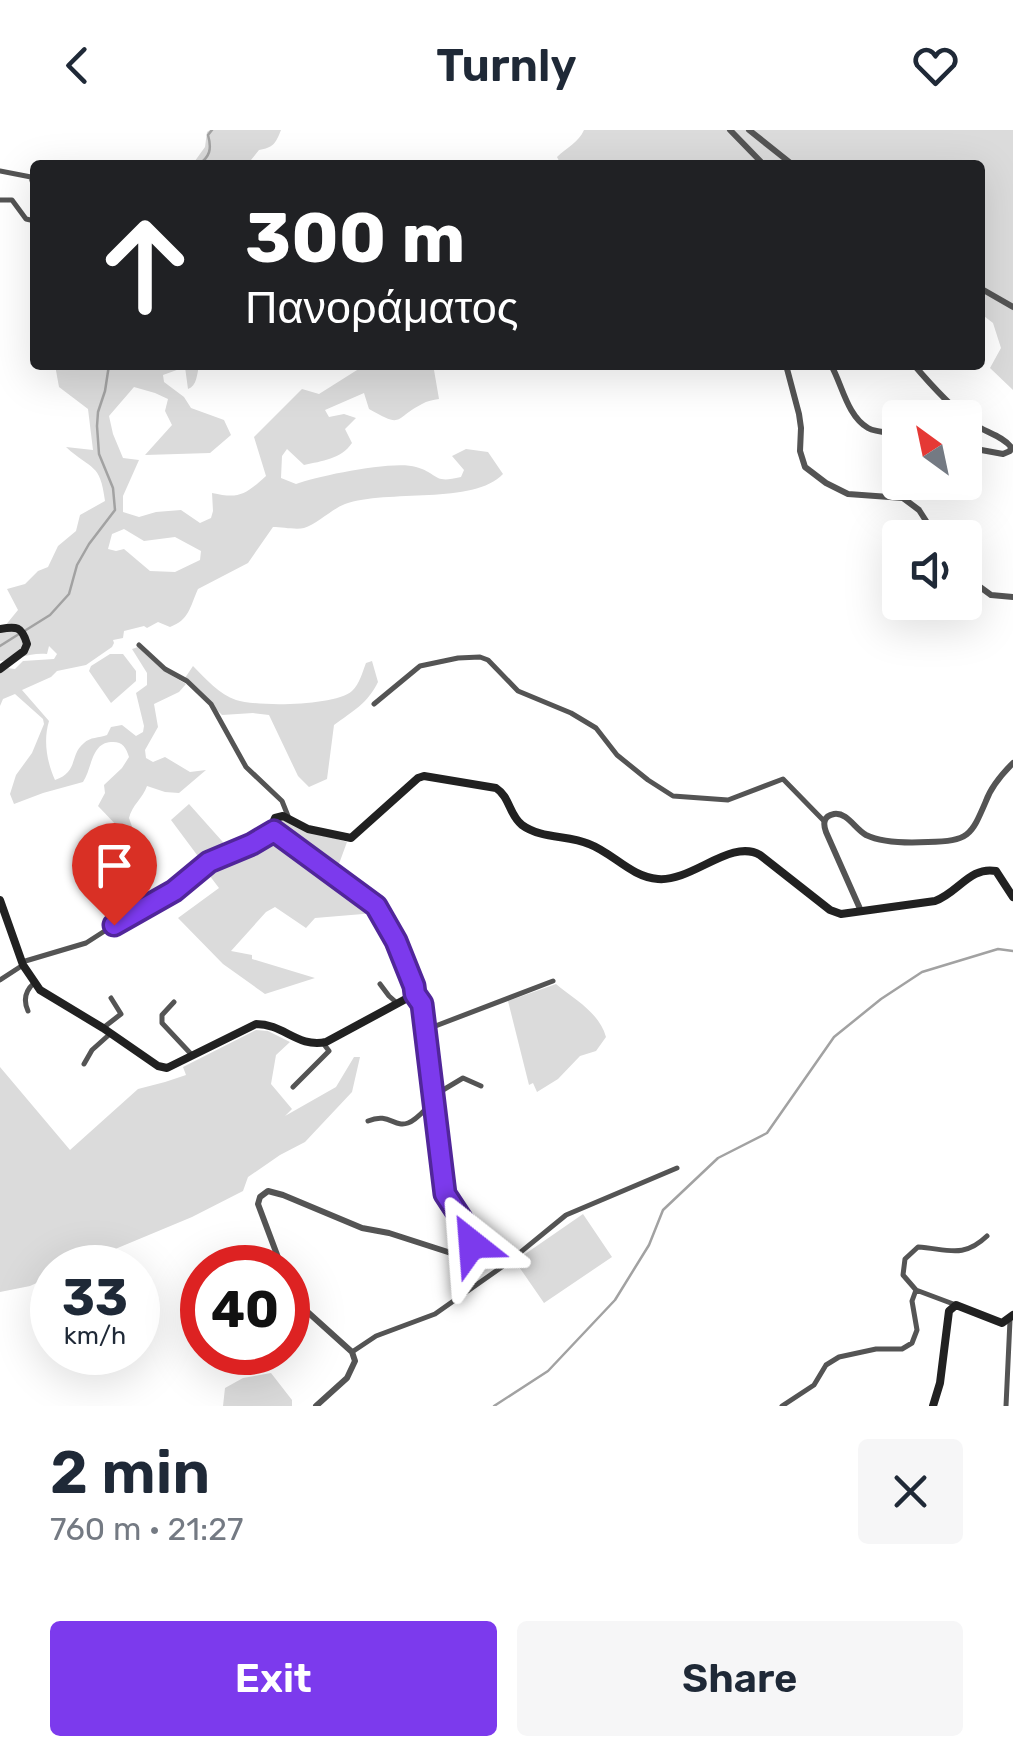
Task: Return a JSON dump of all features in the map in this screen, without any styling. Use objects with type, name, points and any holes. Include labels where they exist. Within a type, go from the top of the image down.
[{"type":"main road","points":[[0,629],[14,626],[23,632],[26,648],[0,669]]},
{"type":"main road","points":[[0,900],[23,964],[44,993],[162,1067],[170,1067],[260,1024],[305,1042],[323,1043],[415,994],[396,941],[376,906],[274,831],[272,822],[283,816],[308,829],[352,838],[424,776],[499,790],[518,822],[532,830],[586,842],[642,876],[674,878],[735,852],[749,850],[841,914],[943,898],[974,874],[988,869],[996,871],[1013,897]]},
{"type":"main road","points":[[933,1406],[940,1383],[949,1310],[956,1305],[1002,1323],[1011,1318]]},
{"type":"street","points":[[730,130],[759,160]]},
{"type":"street","points":[[749,130],[787,160]]},
{"type":"street","points":[[0,171],[30,178]]},
{"type":"street","points":[[0,200],[12,200],[30,219]]},
{"type":"street","points":[[985,291],[1013,308]]},
{"type":"street","points":[[787,370],[805,467],[848,494],[904,498],[925,520]]},
{"type":"street","points":[[833,370],[860,422],[882,432]]},
{"type":"street","points":[[918,370],[946,400]]},
{"type":"street","points":[[982,430],[1012,446],[1003,454],[982,450]]},
{"type":"street","points":[[982,588],[991,595],[1013,597]]},
{"type":"street","points":[[140,645],[211,704],[246,767],[282,801],[289,819]]},
{"type":"street","points":[[374,704],[420,666],[480,658],[488,660],[518,690],[596,728],[617,755],[673,796],[728,800],[783,779],[824,821],[860,912]]},
{"type":"street","points":[[824,821],[830,815],[840,814],[870,836],[898,841],[938,842],[964,836],[975,828],[990,792],[1013,763]]},
{"type":"street","points":[[0,980],[23,964],[86,943],[174,891],[209,862],[274,831]]},
{"type":"street","points":[[425,1030],[552,981]]},
{"type":"street","points":[[28,1011],[26,994],[34,982]]},
{"type":"street","points":[[380,984],[399,1004]]},
{"type":"street","points":[[273,1245],[258,1204],[263,1194],[272,1190],[362,1228],[452,1253],[470,1247],[470,1232],[445,1194],[422,1004],[415,994]]},
{"type":"street","points":[[84,1064],[121,1014],[111,998]]},
{"type":"street","points":[[174,1002],[162,1015],[162,1023],[193,1056]]},
{"type":"street","points":[[293,1087],[329,1052],[323,1043]]},
{"type":"street","points":[[368,1121],[381,1117],[410,1123],[433,1099],[463,1078],[481,1086]]},
{"type":"street","points":[[352,1352],[376,1336],[435,1314],[566,1216],[677,1168]]},
{"type":"street","points":[[956,1305],[916,1290],[904,1277],[905,1259],[921,1247],[968,1250],[987,1236]]},
{"type":"street","points":[[782,1406],[814,1385],[826,1365],[839,1357],[876,1349],[902,1349],[912,1343],[917,1330],[912,1300],[916,1290]]},
{"type":"street","points":[[310,1314],[352,1352],[356,1361],[350,1374],[316,1406]]},
{"type":"street","points":[[1006,1406],[1011,1318]]},
{"type":"shaded area","points":[[281,130],[273,144],[259,150],[251,160],[196,160],[205,147],[207,132]]},
{"type":"shaded area","points":[[584,130],[1013,130],[1013,390],[990,368],[1001,348],[993,323],[985,317],[985,160],[558,160],[557,157]]},
{"type":"shaded area","points":[[56,370],[177,370],[163,375],[164,382],[184,397],[191,408],[224,420],[231,435],[210,453],[145,455],[172,425],[165,411],[168,399],[134,387],[109,416],[123,458],[139,460],[123,496],[123,512],[139,517],[181,510],[200,523],[211,518],[212,493],[241,494],[266,476],[254,437],[302,389],[319,394],[357,370],[434,370],[439,399],[424,403],[398,420],[369,409],[364,393],[325,410],[329,417],[344,414],[356,418],[345,429],[352,443],[337,456],[304,465],[287,449],[282,456],[281,478],[296,484],[356,470],[405,465],[440,479],[452,479],[461,477],[464,470],[452,456],[466,449],[488,452],[503,474],[472,490],[363,500],[340,506],[304,528],[273,527],[248,563],[198,589],[181,621],[170,627],[158,622],[124,631],[123,638],[113,640],[112,647],[86,665],[57,671],[22,690],[49,721],[47,751],[55,780],[68,773],[84,743],[107,735],[111,727],[122,725],[136,736],[143,732],[136,693],[147,685],[147,673],[132,649],[138,647],[164,671],[186,684],[179,692],[154,704],[158,727],[145,750],[146,758],[153,762],[165,757],[190,772],[206,770],[179,793],[147,786],[129,818],[140,850],[98,806],[105,793],[104,785],[129,757],[121,744],[111,742],[99,747],[83,782],[14,804],[10,794],[44,724],[15,694],[3,699],[0,706],[0,672],[15,669],[23,661],[54,659],[57,654],[49,646],[47,654],[0,661],[0,632],[18,610],[7,589],[25,584],[48,567],[58,546],[76,531],[80,515],[105,501],[97,473],[66,447],[93,450],[88,409],[59,387]],"holes":[[[124,529],[144,541],[175,537],[201,551],[200,560],[175,572],[150,571],[124,549],[108,549],[112,534]]]},
{"type":"shaded area","points":[[185,370],[198,370],[195,382],[188,389]]},
{"type":"shaded area","points":[[110,654],[123,654],[136,671],[136,681],[111,703],[89,671]]},
{"type":"shaded area","points":[[372,661],[378,682],[365,701],[334,725],[327,779],[309,787],[298,776],[269,715],[222,715],[185,678],[193,666],[236,700],[314,702],[352,691],[366,663]]},
{"type":"shaded area","points":[[189,804],[230,850],[203,863],[171,820]]},
{"type":"shaded area","points":[[283,819],[347,842],[336,872],[280,833],[275,822]]},
{"type":"shaded area","points":[[271,838],[326,872],[375,913],[315,918],[306,928],[275,907],[266,912],[231,951],[315,978],[265,994],[223,964],[178,918],[219,888],[203,867]]},
{"type":"shaded area","points":[[556,984],[592,1013],[606,1037],[596,1051],[580,1056],[558,1079],[537,1092],[533,1083],[529,1085],[508,1001]]},
{"type":"shaded area","points":[[256,1030],[268,1031],[290,1042],[276,1055],[271,1084],[292,1109],[285,1116],[336,1087],[354,1057],[360,1057],[352,1092],[305,1142],[248,1177],[243,1191],[125,1245],[30,1245],[30,1286],[0,1292],[0,1067],[70,1150],[138,1089],[186,1075],[183,1067]]},
{"type":"shaded area","points":[[583,1214],[612,1257],[544,1303],[515,1261]]},
{"type":"shaded area","points":[[273,1375],[292,1400],[292,1406],[223,1406],[225,1388],[243,1378]]},
{"type":"waterway","points":[[204,160],[212,130]]},
{"type":"waterway","points":[[26,630],[50,615],[69,594],[77,565],[115,510],[113,488],[99,454],[97,426],[108,370]]},
{"type":"waterway","points":[[0,646],[19,634]]},
{"type":"waterway","points":[[494,1406],[548,1371],[615,1300],[649,1245],[663,1210],[718,1158],[767,1133],[834,1037],[922,972],[998,949],[1013,951]]},
{"type":"route","points":[[114,925],[174,891],[209,862],[274,831],[372,902],[390,929],[422,1004],[445,1194],[470,1232],[472,1244]]}]
